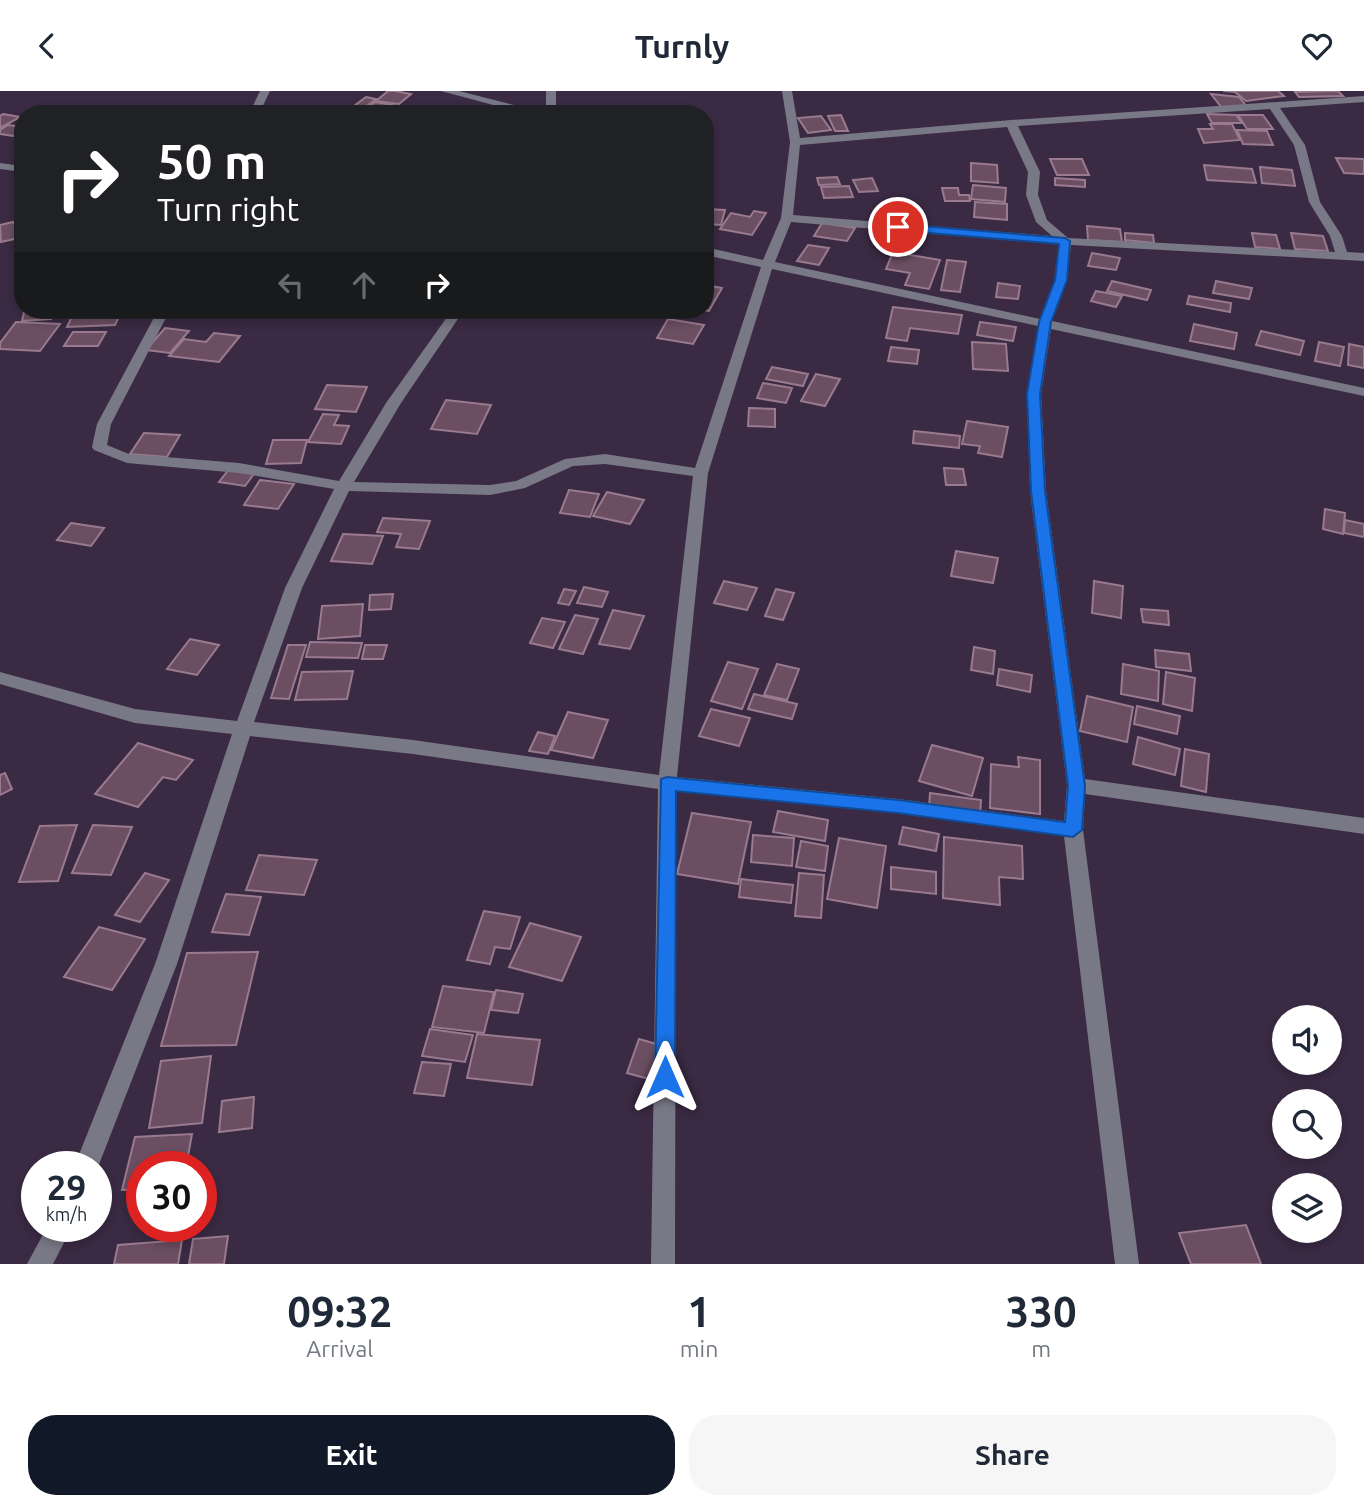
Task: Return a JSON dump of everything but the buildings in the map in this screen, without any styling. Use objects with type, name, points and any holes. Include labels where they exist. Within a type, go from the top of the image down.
[{"type":"street","points":[[446,91],[504,105]]},
{"type":"street","points":[[663,1264],[667,783],[701,473],[768,266],[787,218],[795,142],[787,91]]},
{"type":"street","points":[[795,142],[1011,123],[1364,99]]},
{"type":"street","points":[[1274,107],[1296,137],[1305,159],[1314,203],[1338,236],[1340,255]]},
{"type":"street","points":[[1011,123],[1034,171],[1032,195],[1042,222],[1065,241]]},
{"type":"street","points":[[787,218],[1065,241],[1364,257]]},
{"type":"street","points":[[1065,241],[1061,280],[1045,322],[1034,394],[1038,491],[1076,786],[1073,830],[1127,1264]]},
{"type":"street","points":[[714,253],[1364,392]]},
{"type":"street","points":[[159,319],[104,424],[99,447],[127,459],[239,468],[343,485],[490,490],[520,485],[570,462],[605,459],[701,473]]},
{"type":"street","points":[[92,1151],[166,964],[243,728],[302,570],[343,485],[420,361],[451,319]]},
{"type":"street","points":[[0,678],[135,716],[413,747],[667,783],[898,806],[1073,830]]},
{"type":"street","points":[[1076,786],[1364,826]]},
{"type":"street","points":[[38,1264],[51,1242]]},
{"type":"route","points":[[665,1077],[667,783],[898,806],[1073,830],[1076,786],[1038,491],[1034,394],[1045,322],[1061,280],[1065,241],[898,227]]}]
